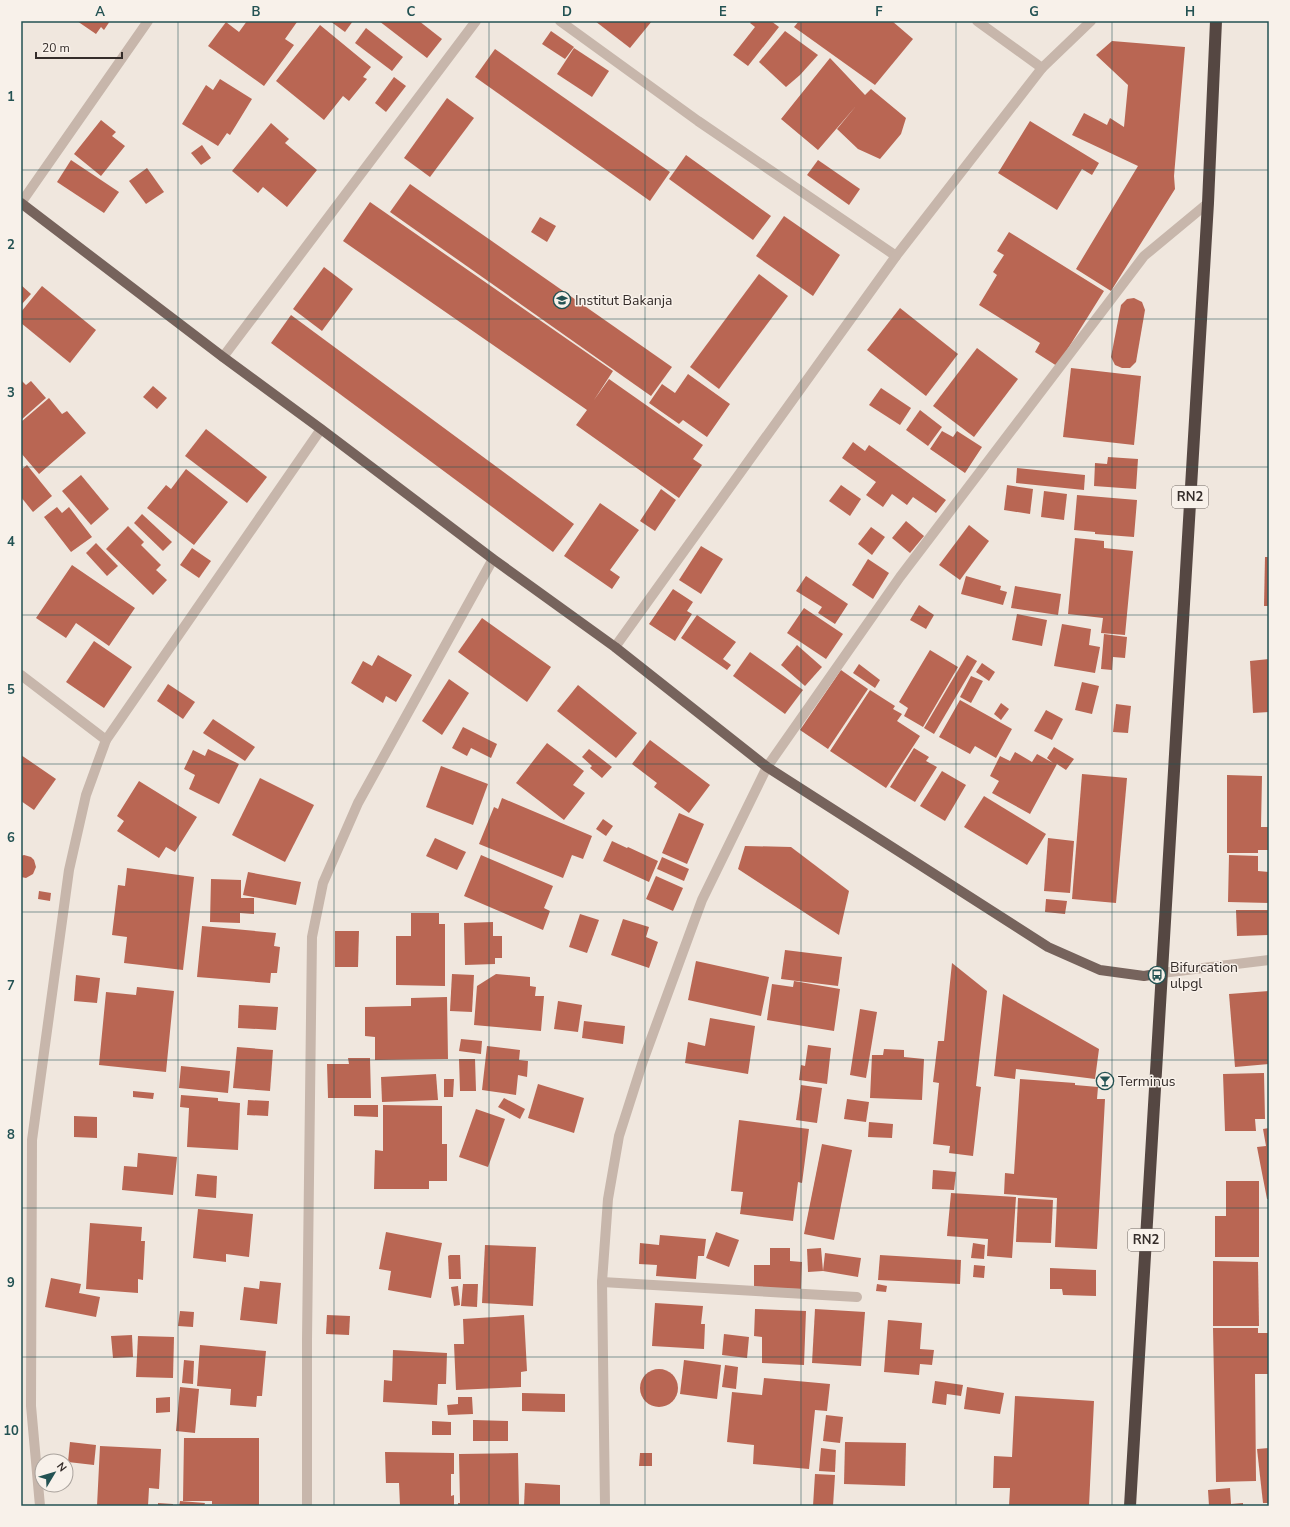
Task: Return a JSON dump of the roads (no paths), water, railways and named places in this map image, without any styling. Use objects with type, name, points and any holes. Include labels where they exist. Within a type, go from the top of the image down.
[{"type":"highway","name":"RN2","points":[[1130,1506],[1208,203],[1216,21]]},
{"type":"main road","points":[[21,203],[223,357],[493,559],[615,647],[767,767],[1048,946],[1100,970],[1144,976],[1162,973]]},
{"type":"street","points":[[21,203],[148,21]]},
{"type":"street","points":[[223,357],[476,21]]},
{"type":"street","points":[[560,21],[698,121],[896,256]]},
{"type":"street","points":[[977,21],[1042,68]]},
{"type":"street","points":[[615,647],[896,256],[1042,68],[1092,21]]},
{"type":"street","points":[[605,1506],[602,1282],[608,1199],[619,1136],[643,1061],[702,900],[767,767],[900,577],[1144,256],[1208,203]]},
{"type":"street","points":[[40,1506],[26,1406],[32,1140],[69,870],[86,795],[106,740],[321,429]]},
{"type":"street","points":[[307,1506],[307,1340],[312,937],[323,883],[358,802],[493,559]]},
{"type":"street","points":[[21,675],[106,740]]},
{"type":"street","points":[[1162,973],[1269,960]]},
{"type":"street","points":[[602,1282],[856,1297]]},
{"type":"place","name":"Institut Bakanja","points":[[562,300]]},
{"type":"place","name":"Bifurcation ulpgl","points":[[1157,975]]},
{"type":"place","name":"Terminus","points":[[1105,1081]]}]
